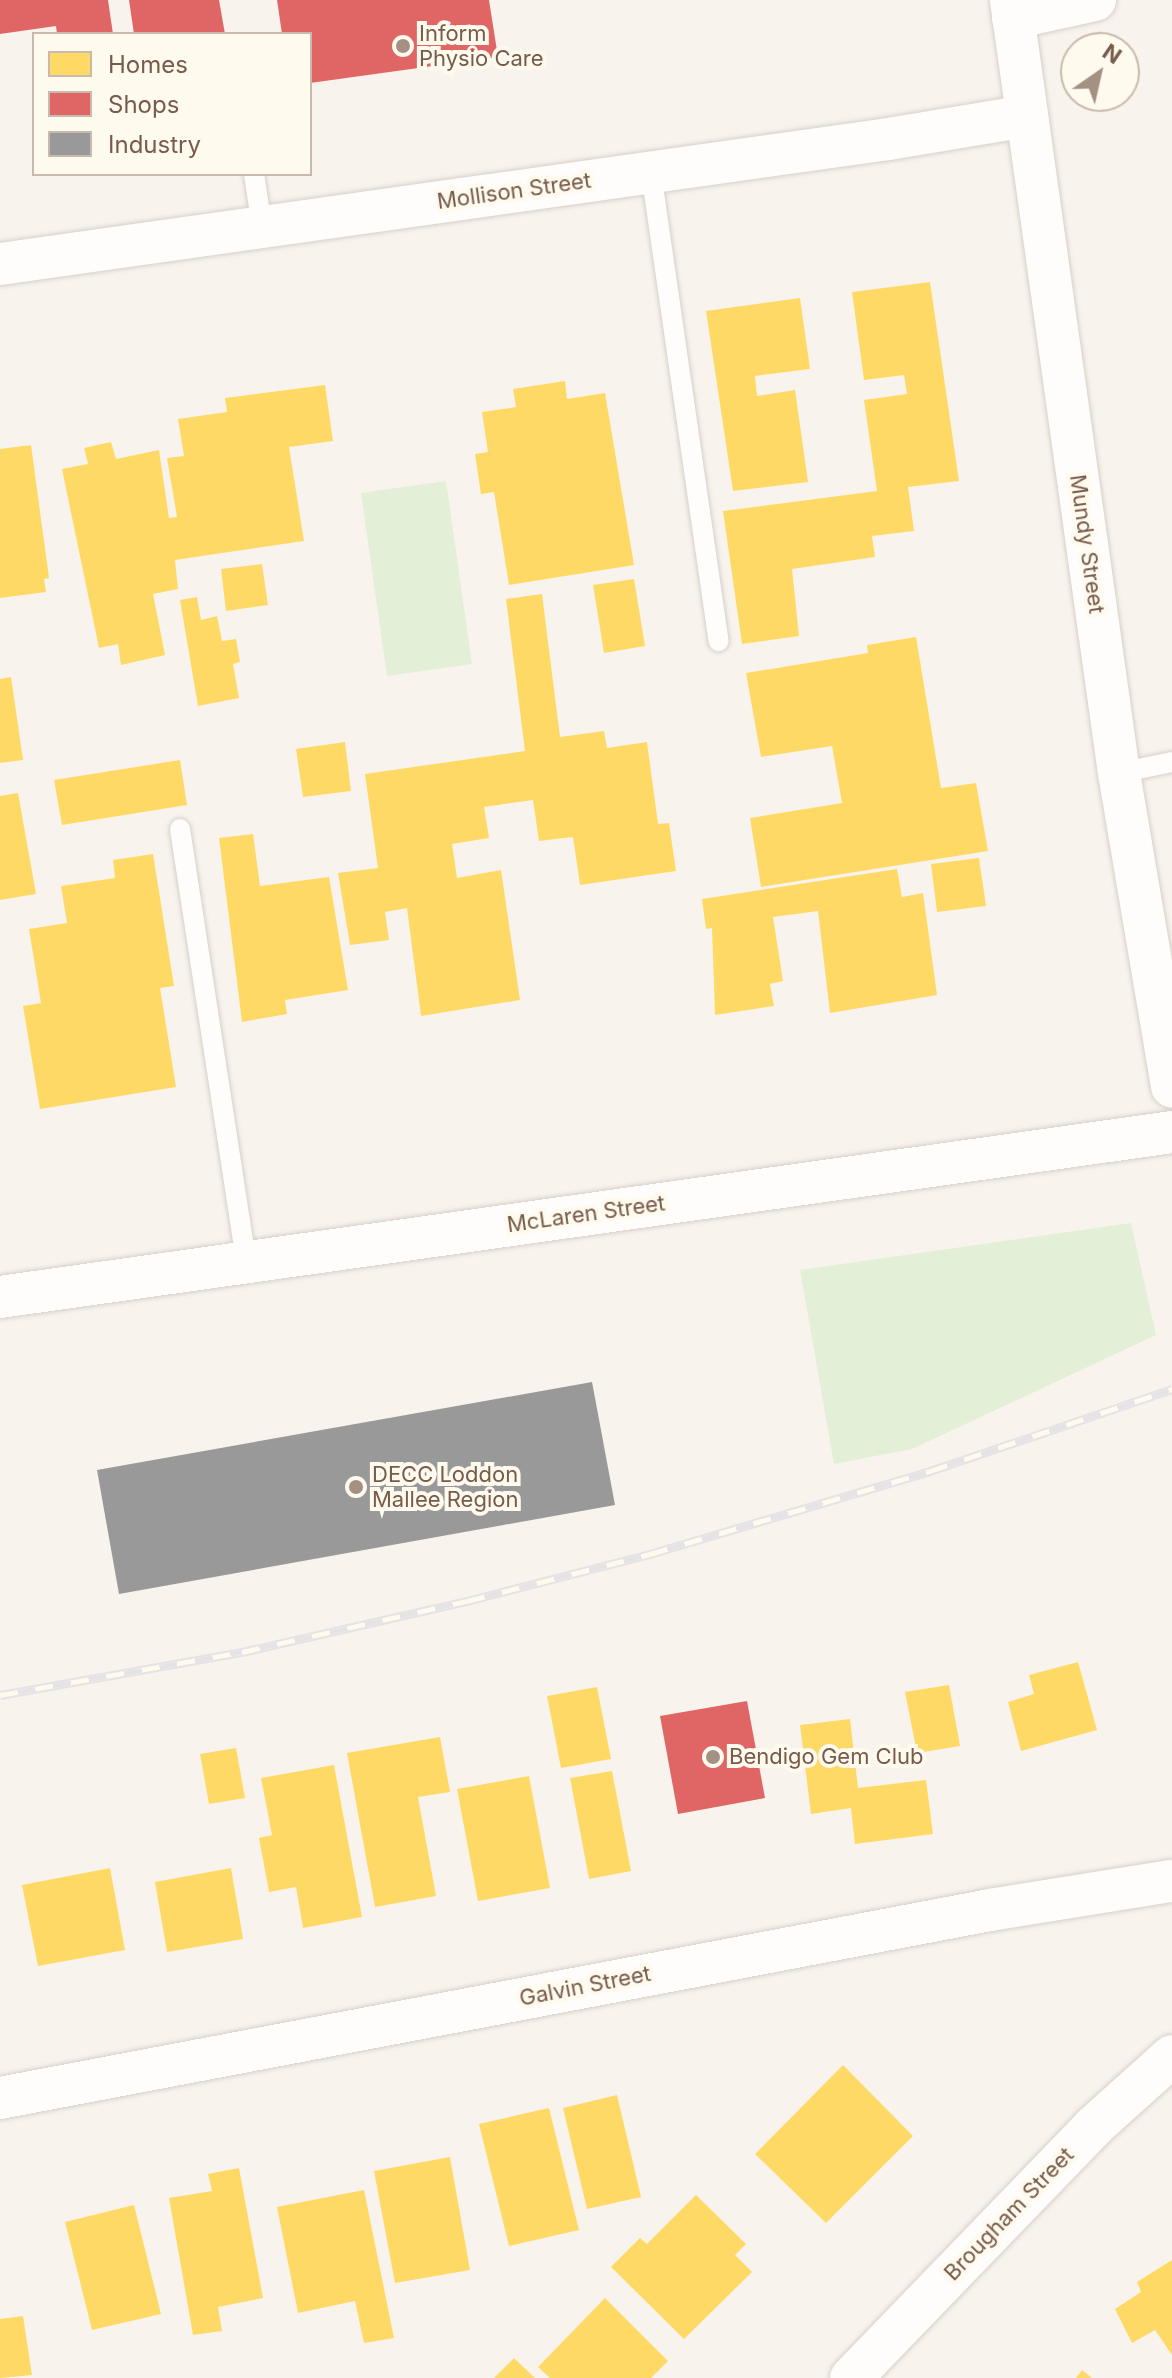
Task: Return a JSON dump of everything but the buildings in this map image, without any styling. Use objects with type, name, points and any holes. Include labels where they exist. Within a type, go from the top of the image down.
[{"type":"street","points":[[1012,9],[1095,0]]},
{"type":"street","name":"Mundy Street","points":[[1012,9],[1119,773],[1172,1087]]},
{"type":"street","name":"Mollison Street","points":[[0,264],[1027,116]]},
{"type":"street","name":"McLaren Street","points":[[0,1297],[1172,1132]]},
{"type":"street","name":"Galvin Street","points":[[0,2098],[990,1910],[1172,1881]]},
{"type":"street","name":"Brougham Street","points":[[851,2378],[1093,2127],[1172,2056]]},
{"type":"lane","points":[[651,172],[719,641]]},
{"type":"lane","points":[[254,176],[262,227]]},
{"type":"lane","points":[[1119,773],[1172,762]]},
{"type":"lane","points":[[180,829],[246,1262]]},
{"type":"green space","points":[[446,481],[472,664],[387,676],[361,493]]},
{"type":"green space","points":[[1131,1223],[1156,1335],[912,1449],[834,1464],[800,1270]]},
{"type":"railway","points":[[0,1695],[242,1652],[467,1601],[650,1554],[930,1471],[1172,1389]]},
{"type":"place","name":"Inform Physio Care","points":[[403,46]]},
{"type":"place","name":"DECC Loddon Mallee Region","points":[[356,1487]]},
{"type":"place","name":"Bendigo Gem Club","points":[[713,1757]]}]
